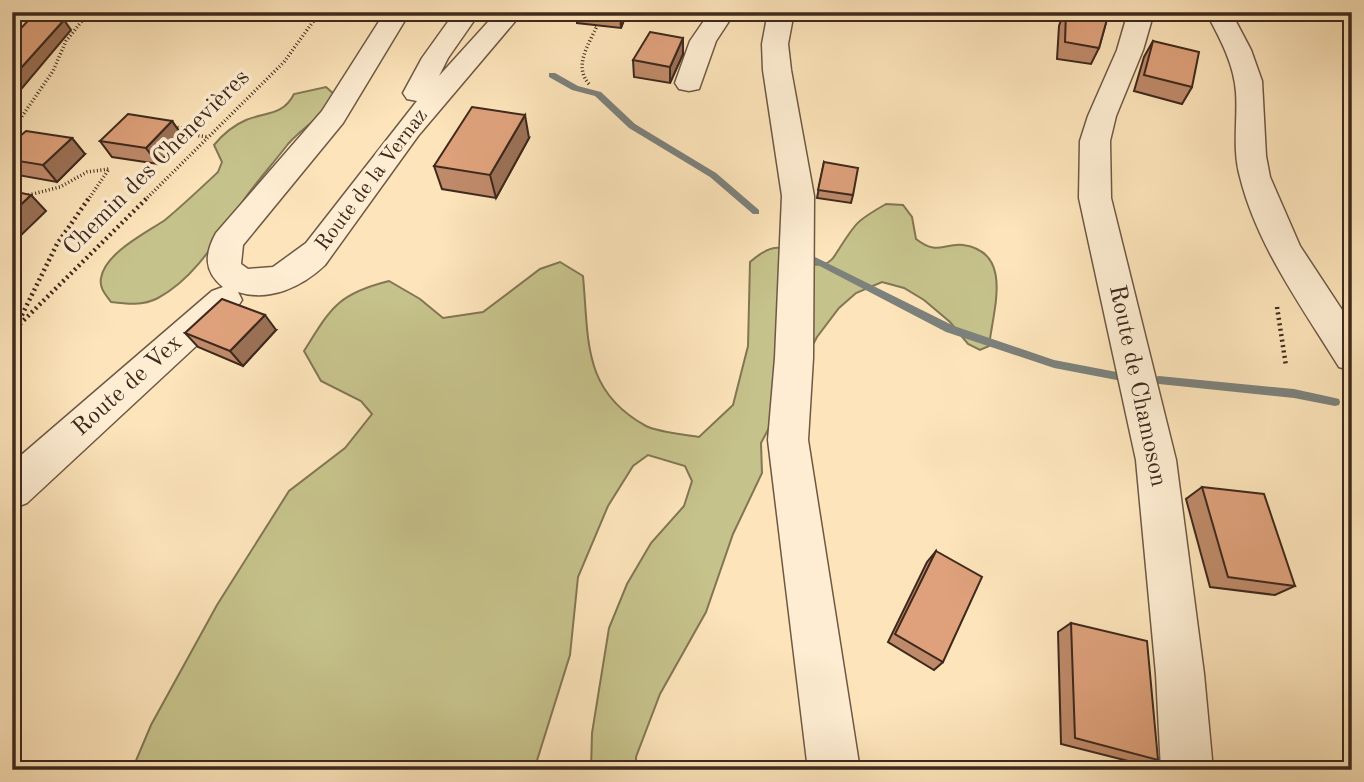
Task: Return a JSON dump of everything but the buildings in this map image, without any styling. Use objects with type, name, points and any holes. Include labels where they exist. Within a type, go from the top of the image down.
[{"type":"street","points":[[243,281],[231,276],[224,268],[225,248],[229,241],[333,117],[398,12]]},
{"type":"street","points":[[424,109],[417,93],[435,58],[468,12]]},
{"type":"street","name":"Route de la Vernaz","points":[[243,281],[276,280],[305,264],[323,246],[374,173],[424,109],[511,12]]},
{"type":"street","points":[[689,83],[703,41],[723,12]]},
{"type":"street","points":[[781,12],[775,44],[777,70],[798,196],[794,359],[788,440],[834,770]]},
{"type":"street","name":"Route de Chamoson","points":[[1141,12],[1130,50],[1102,116],[1093,153],[1093,176],[1095,198],[1156,460],[1188,770]]},
{"type":"street","points":[[1218,12],[1245,69],[1250,90],[1254,174],[1266,212],[1295,267],[1352,356]]},
{"type":"street","name":"Route de Vex","points":[[12,491],[243,281]]},
{"type":"path","points":[[12,131],[53,71],[66,41],[89,12]]},
{"type":"path","name":"Chemin des Chenevières","points":[[12,332],[284,61],[320,12]]},
{"type":"path","points":[[589,84],[583,79],[580,66],[597,26],[590,19]]},
{"type":"path","points":[[171,127],[181,128],[178,133],[209,137]]},
{"type":"path","points":[[12,332],[57,244],[109,169],[87,172],[60,187],[22,196]]},
{"type":"shaded area","points":[[326,87],[334,94],[326,108],[288,144],[186,278],[152,301],[135,304],[111,302],[101,285],[104,269],[110,260],[137,237],[165,220],[218,172],[222,162],[214,145],[221,137],[241,122],[279,110],[294,94]]},
{"type":"shaded area","points":[[886,204],[903,205],[912,217],[916,239],[924,244],[935,248],[963,245],[979,250],[989,259],[995,271],[997,285],[989,346],[980,350],[968,344],[950,322],[924,300],[904,288],[882,282],[856,293],[839,308],[817,337],[761,443],[762,473],[733,534],[706,612],[660,694],[636,757],[636,770],[591,770],[592,733],[609,628],[627,584],[651,543],[684,506],[692,481],[685,466],[648,455],[633,466],[608,506],[578,577],[570,655],[534,770],[132,770],[151,725],[217,605],[289,491],[345,448],[372,414],[361,401],[321,381],[304,351],[329,313],[346,298],[389,281],[420,299],[443,318],[483,312],[540,269],[560,262],[583,276],[586,322],[593,362],[610,397],[625,412],[646,426],[699,437],[733,405],[748,346],[750,262],[775,248],[791,252],[806,262],[827,263],[858,222]]},
{"type":"waterway","points":[[552,75],[575,88],[598,94],[632,126],[713,175],[756,212]]},
{"type":"waterway","points":[[813,259],[950,329],[1054,364],[1127,378]]},
{"type":"waterway","points":[[1159,380],[1294,394],[1335,402]]}]
